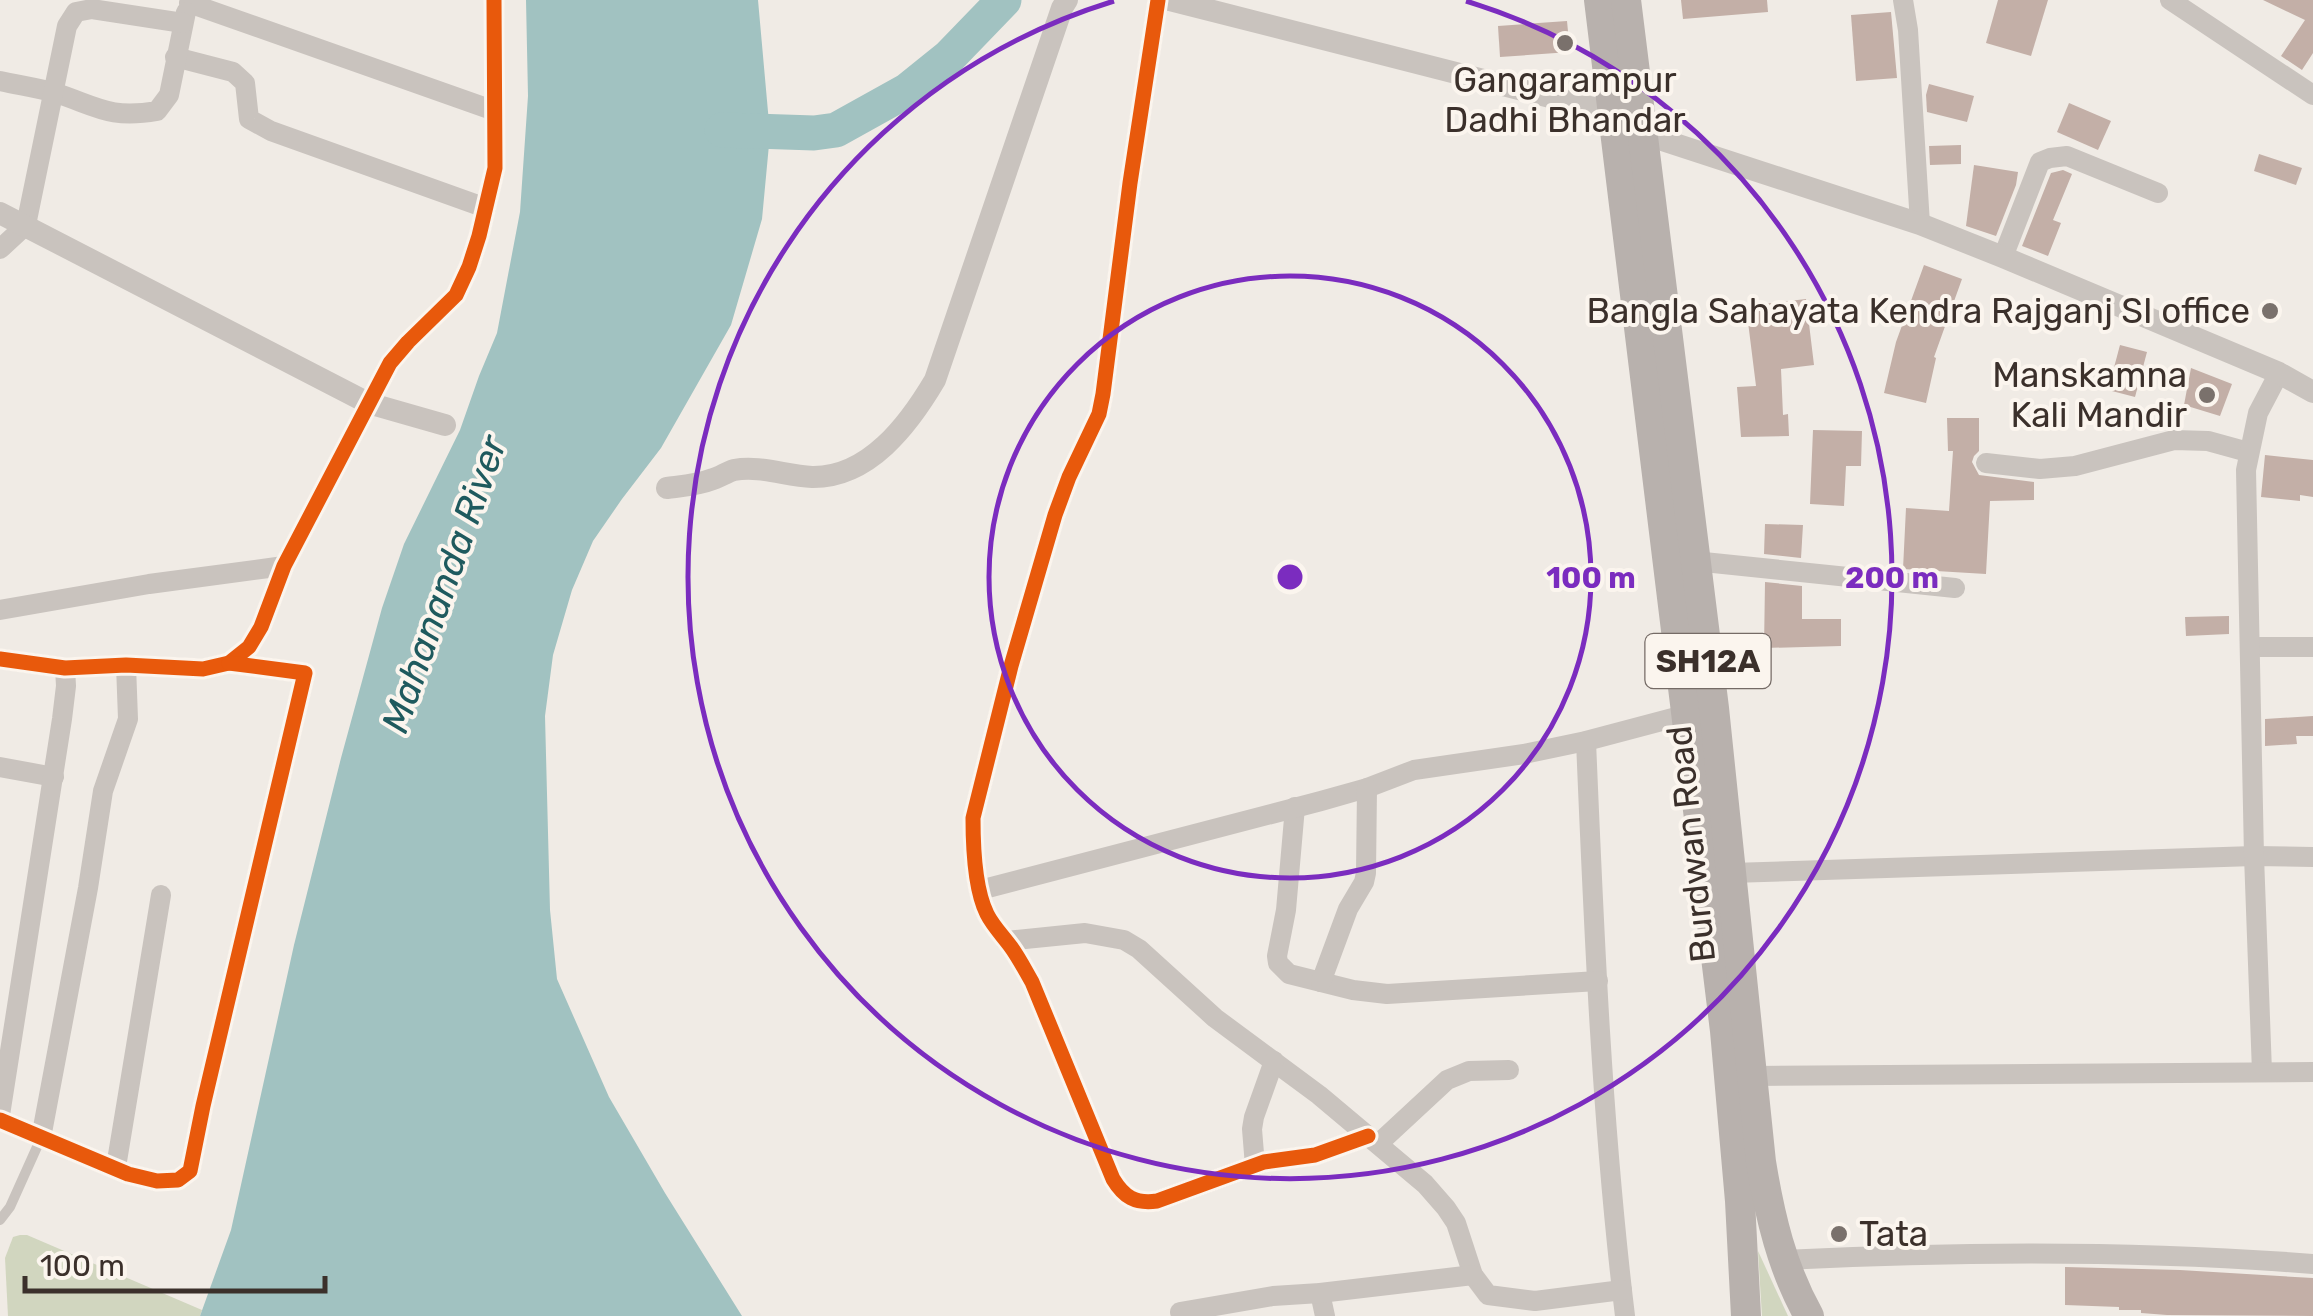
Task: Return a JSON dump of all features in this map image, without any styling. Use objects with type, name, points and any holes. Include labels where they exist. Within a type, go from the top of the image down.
[{"type":"main road","name":"Burdwan Road","points":[[1600,0],[1721,992],[1748,1152],[1794,1290],[1809,1316]]},
{"type":"main road","name":"Burdwan Road","points":[[1626,0],[1714,708],[1754,1076],[1748,1152],[1746,1316]]},
{"type":"street","points":[[229,664],[250,647],[262,628],[284,566],[390,364],[456,294],[469,267],[495,168],[494,0]]},
{"type":"street","points":[[666,488],[708,481],[734,470],[814,477],[845,470],[880,452],[920,404],[935,380],[1062,8],[1068,0]]},
{"type":"street","points":[[1158,0],[1099,414],[1055,515],[1011,666],[974,818],[984,908],[1032,982],[1113,1179],[1132,1200],[1157,1201],[1275,1159],[1316,1155],[1373,1140],[1447,1080],[1470,1072],[1509,1070]]},
{"type":"street","points":[[1170,0],[1613,113]]},
{"type":"street","points":[[1903,0],[1920,224]]},
{"type":"street","points":[[2170,0],[2313,95]]},
{"type":"street","points":[[0,249],[26,224],[67,26],[76,12],[187,9],[495,112]]},
{"type":"street","points":[[0,82],[52,92],[110,114],[131,116],[157,111],[169,96],[187,9]]},
{"type":"street","points":[[175,57],[233,72],[244,83],[250,119],[271,130],[486,208]]},
{"type":"street","points":[[1641,133],[1920,224],[2313,392]]},
{"type":"street","points":[[2003,257],[2040,162],[2067,156],[2158,193]]},
{"type":"street","points":[[0,212],[368,403],[444,425]]},
{"type":"street","points":[[2262,1072],[2246,470],[2258,413],[2278,374]]},
{"type":"street","points":[[1986,463],[2040,470],[2075,466],[2174,440],[2208,440],[2248,452]]},
{"type":"street","points":[[1694,561],[1955,588]]},
{"type":"street","points":[[0,610],[284,566]]},
{"type":"street","points":[[2250,647],[2313,647]]},
{"type":"street","points":[[0,659],[65,668],[203,668],[229,664],[306,673],[190,1171],[178,1180],[156,1181],[128,1174],[0,1118],[54,776],[65,668]]},
{"type":"street","points":[[41,1138],[103,791],[128,719],[126,665]]},
{"type":"street","points":[[980,890],[1367,788],[1428,767],[1524,754],[1688,714]]},
{"type":"street","points":[[1586,741],[1598,981],[1625,1316]]},
{"type":"street","points":[[0,766],[54,776]]},
{"type":"street","points":[[1321,982],[1348,910],[1364,882],[1367,788]]},
{"type":"street","points":[[1295,807],[1289,888],[1277,956],[1290,974],[1387,994],[1598,981]]},
{"type":"street","points":[[1732,873],[2313,857]]},
{"type":"street","points":[[116,1168],[160,895]]},
{"type":"street","points":[[1006,941],[1085,933],[1124,940],[1139,949],[1216,1018],[1425,1184],[1446,1208],[1462,1237],[1473,1275],[1488,1295],[1536,1301],[1622,1290]]},
{"type":"street","points":[[1255,1166],[1254,1117],[1274,1061]]},
{"type":"street","points":[[1754,1076],[2313,1072]]},
{"type":"street","points":[[1783,1260],[2026,1252],[2313,1264]]},
{"type":"street","points":[[1180,1312],[1273,1296],[1473,1275]]},
{"type":"street","points":[[1320,1293],[1325,1316]]},
{"type":"lane","points":[[0,1220],[10,1207],[41,1138]]},
{"type":"green space","points":[[20,1235],[202,1310],[200,1316],[8,1316],[5,1258],[13,1237]]},
{"type":"green space","points":[[1758,1251],[1788,1316],[1762,1316]]},
{"type":"water","name":"Mahananda River","points":[[526,0],[758,0],[770,134],[762,219],[731,325],[661,448],[593,541],[572,590],[553,655],[545,716],[550,910],[557,979],[609,1097],[742,1316],[200,1316],[231,1230],[294,945],[382,608],[404,544],[460,430],[497,333],[520,212],[528,96]]},
{"type":"building","points":[[1681,0],[1767,0],[1768,12],[1683,19]]},
{"type":"building","points":[[1998,0],[2048,0],[2031,56],[1986,43]]},
{"type":"building","points":[[2263,0],[2313,0],[2313,53],[2302,70],[2281,56],[2305,20]]},
{"type":"building","points":[[1891,12],[1897,78],[1856,81],[1851,15]]},
{"type":"building","points":[[1567,21],[1570,52],[1500,57],[1498,26]]},
{"type":"building","points":[[1929,84],[1974,96],[1967,122],[1927,112]]},
{"type":"building","points":[[2069,103],[2111,121],[2098,150],[2057,132]]},
{"type":"building","points":[[1961,145],[1961,164],[1930,165],[1929,146]]},
{"type":"building","points":[[2259,154],[2302,168],[2296,185],[2254,171]]},
{"type":"building","points":[[1974,165],[2018,172],[1996,236],[1966,226]]},
{"type":"building","points":[[2063,170],[2072,174],[2053,220],[2061,223],[2048,256],[2022,246],[2051,173]]},
{"type":"building","points":[[1924,265],[1962,279],[1934,357],[1926,403],[1884,393],[1896,342]]},
{"type":"building","points":[[1806,299],[1814,365],[1781,369],[1783,415],[1788,414],[1789,436],[1741,437],[1737,387],[1756,386],[1746,306]]},
{"type":"building","points":[[2120,345],[2147,352],[2135,397],[2108,390]]},
{"type":"building","name":"Manskamna Kali Mandir","points":[[2191,368],[2232,384],[2220,416],[2184,405]]},
{"type":"building","points":[[1947,418],[1979,418],[1979,451],[1972,462],[1979,475],[2034,482],[2034,500],[1990,501],[1986,574],[1903,569],[1906,508],[1949,511],[1953,451],[1948,451]]},
{"type":"building","points":[[1813,430],[1862,431],[1861,466],[1846,466],[1844,506],[1810,504]]},
{"type":"building","points":[[2265,455],[2313,460],[2313,497],[2300,495],[2300,501],[2261,497]]},
{"type":"building","points":[[1765,524],[1803,525],[1801,558],[1764,554]]},
{"type":"building","points":[[1765,582],[1802,586],[1802,619],[1841,619],[1841,646],[1764,648]]},
{"type":"building","points":[[2229,616],[2229,634],[2186,636],[2185,617]]},
{"type":"building","points":[[2313,716],[2313,736],[2296,736],[2297,744],[2265,746],[2265,719]]},
{"type":"building","points":[[2065,1267],[2313,1278],[2313,1316],[2167,1315],[2119,1307],[2065,1305]]},
{"type":"waterway","points":[[722,130],[836,130],[908,90],[949,57],[1004,0]]},
{"type":"cycle path","points":[[0,659],[65,668],[126,665],[203,669],[229,663],[249,647],[261,627],[284,566],[390,363],[456,295],[469,267],[495,168],[494,0]]},
{"type":"cycle path","points":[[1158,0],[1099,414],[1055,515],[1011,666],[973,818],[977,880],[987,914],[1032,982],[1113,1179],[1126,1195],[1136,1200],[1157,1201],[1264,1162],[1315,1155],[1368,1136]]},
{"type":"cycle path","points":[[0,1120],[128,1174],[157,1181],[178,1180],[190,1171],[305,673],[229,663]]},
{"type":"place","name":"Gangarampur Dadhi Bhandar","points":[[1565,43]]},
{"type":"place","name":"Bangla Sahayata Kendra Rajganj SI office","points":[[2270,311]]},
{"type":"place","name":"Manskamna Kali Mandir","points":[[2207,395]]},
{"type":"place","name":"Tata","points":[[1839,1234]]}]
